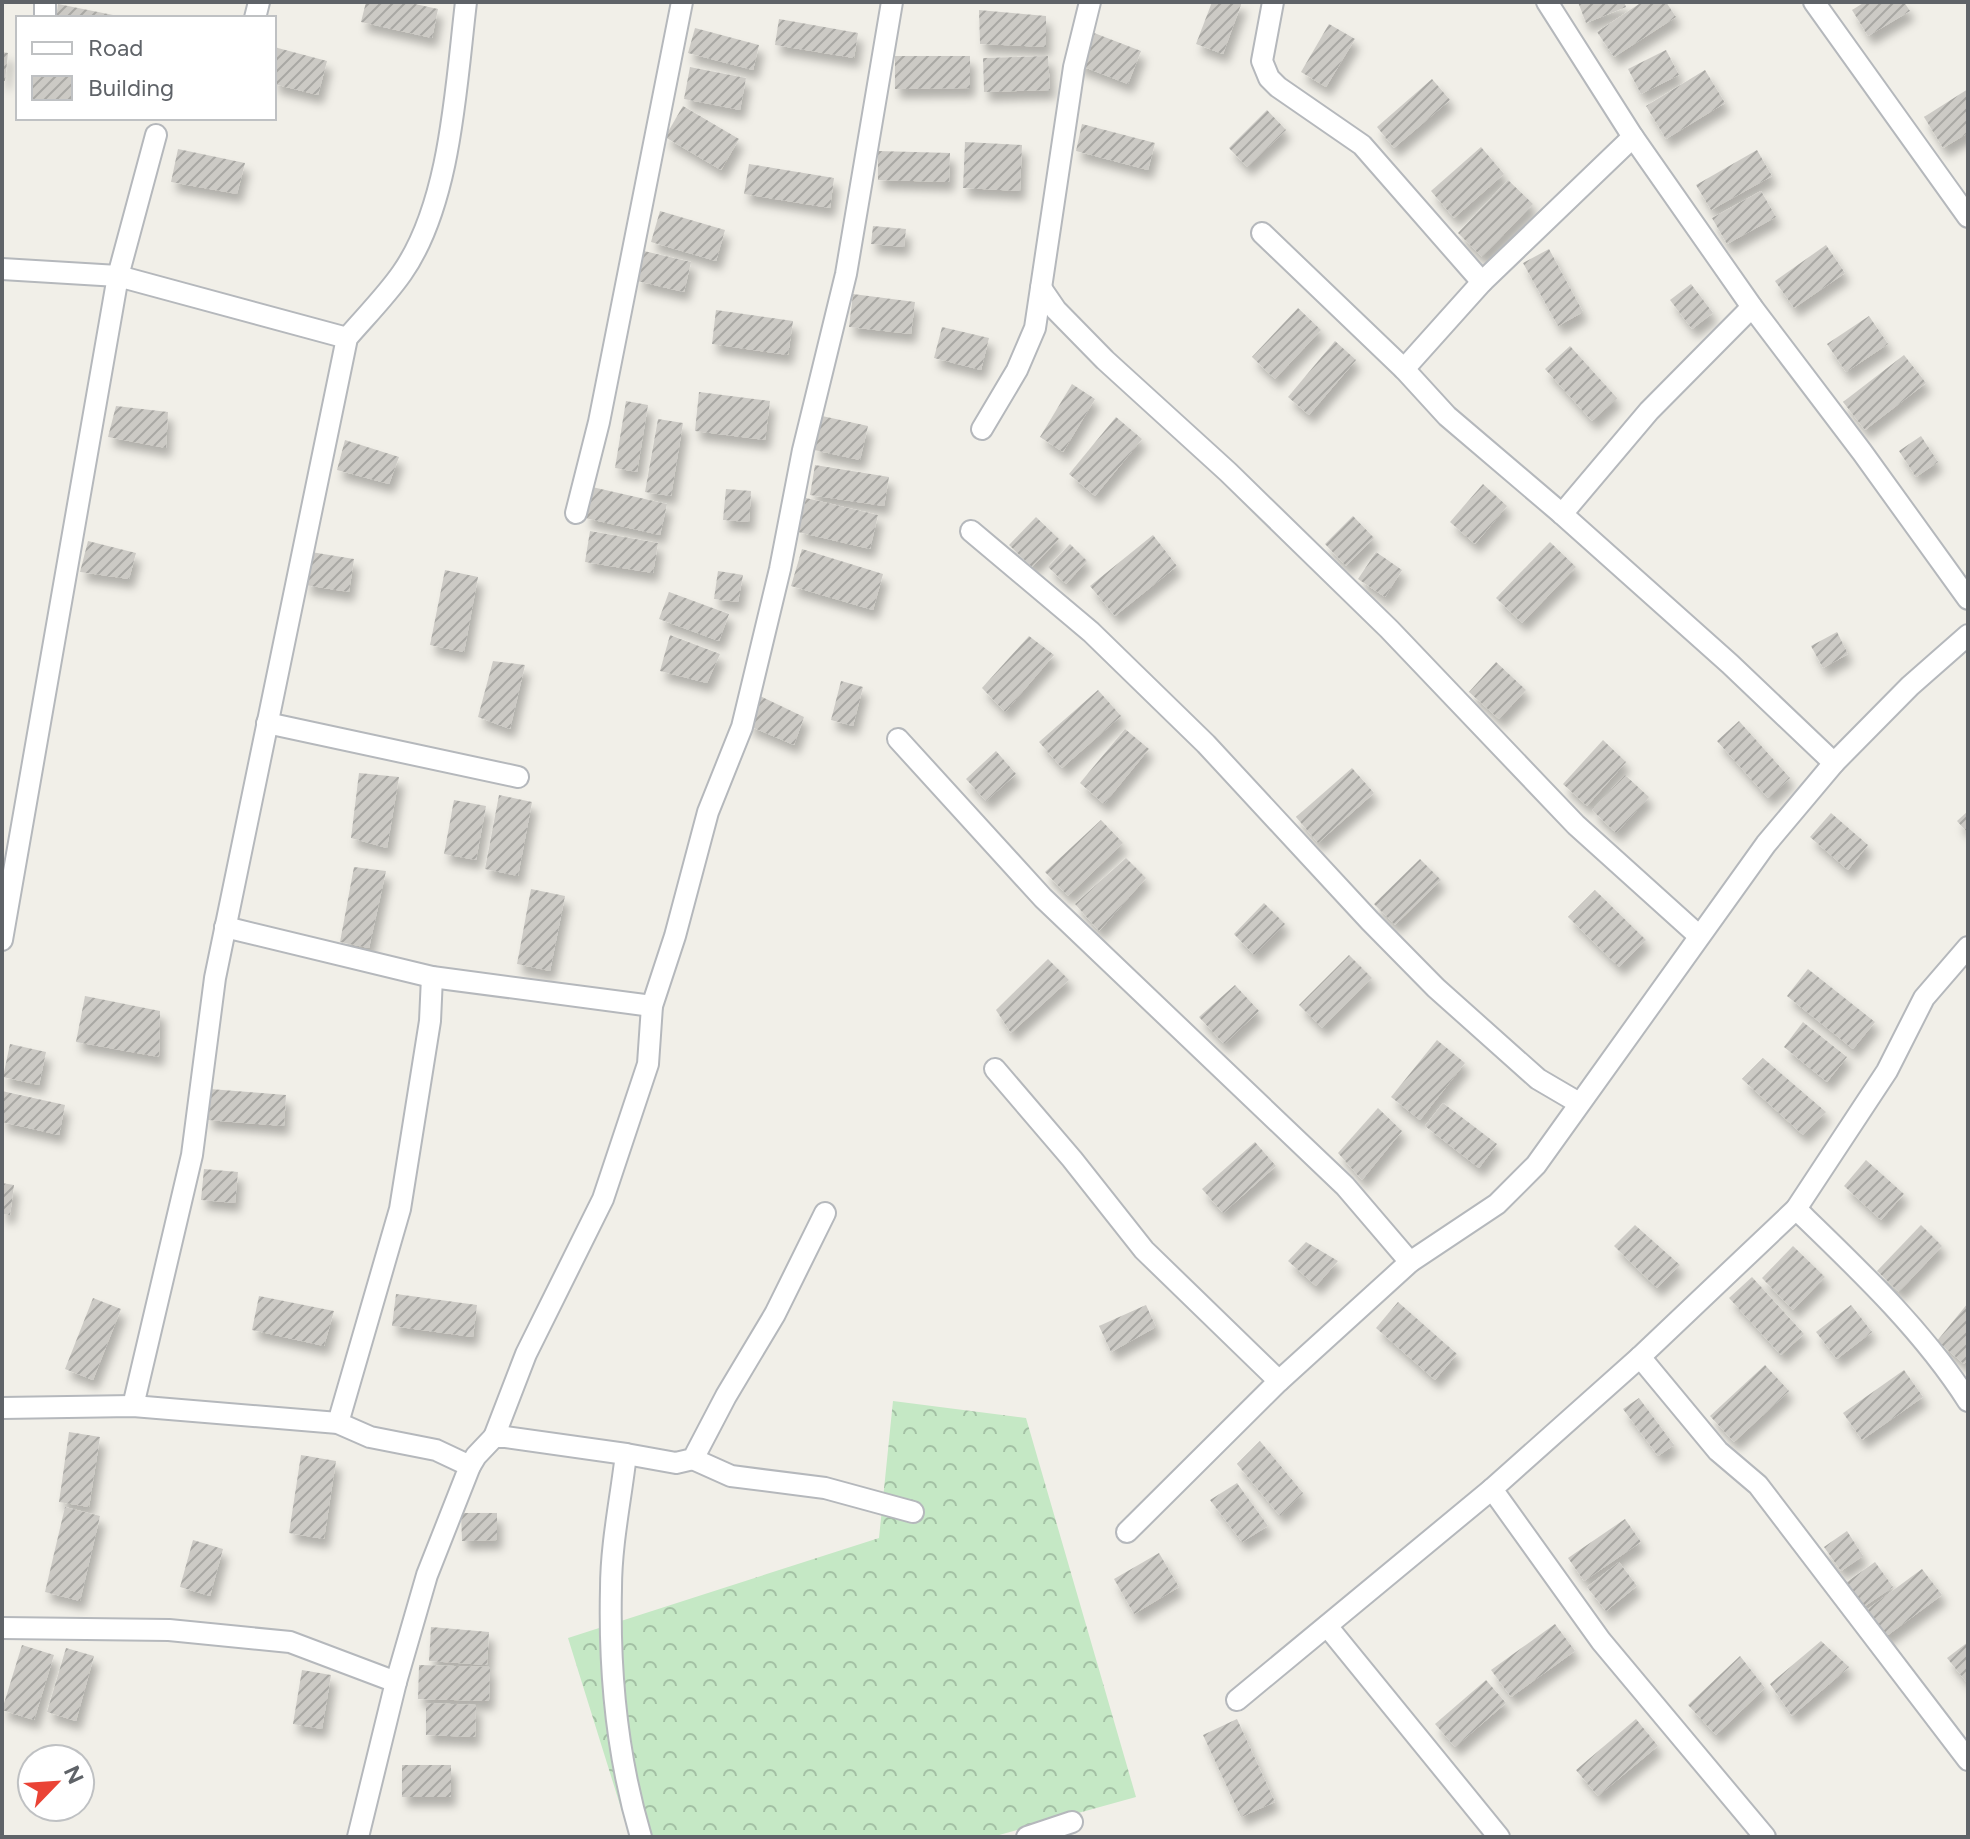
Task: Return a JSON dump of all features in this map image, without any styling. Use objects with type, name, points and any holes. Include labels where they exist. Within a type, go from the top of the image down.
[{"type":"street","points":[[133,1406],[192,1155],[215,978],[347,338],[403,272],[429,220],[450,129],[466,2]]},
{"type":"street","points":[[576,513],[599,422],[682,2]]},
{"type":"street","points":[[358,1837],[396,1682],[427,1575],[470,1466],[494,1437],[526,1354],[603,1199],[648,1064],[652,1006],[675,936],[708,812],[742,727],[770,612],[803,450],[846,274],[892,2]]},
{"type":"street","points":[[982,429],[1017,370],[1035,328],[1074,67],[1090,2]]},
{"type":"street","points":[[1273,2],[1262,61],[1269,78],[1362,145],[1482,282]]},
{"type":"street","points":[[1547,2],[1633,137],[1752,307],[1968,599]]},
{"type":"street","points":[[1814,2],[1968,217]]},
{"type":"street","points":[[2,940],[118,276],[156,135]]},
{"type":"street","points":[[1404,369],[1482,282],[1633,137]]},
{"type":"street","points":[[1262,233],[1404,369],[1447,416],[1730,664],[1834,763]]},
{"type":"street","points":[[2,269],[118,276],[347,338]]},
{"type":"street","points":[[1041,288],[1056,310],[1105,360],[1228,472],[1389,629],[1576,825],[1698,935]]},
{"type":"street","points":[[1562,514],[1649,411],[1752,307]]},
{"type":"street","points":[[971,531],[1091,632],[1206,744],[1436,988],[1538,1079],[1579,1103]]},
{"type":"street","points":[[1127,1532],[1279,1381],[1410,1262],[1497,1204],[1536,1165],[1766,844],[1834,763],[1910,686],[1968,635]]},
{"type":"street","points":[[267,723],[518,777]]},
{"type":"street","points":[[898,739],[1043,898],[1345,1186],[1410,1262]]},
{"type":"street","points":[[225,927],[432,977],[652,1006]]},
{"type":"street","points":[[1237,1700],[1492,1489],[1640,1357],[1796,1209],[1887,1071],[1924,998],[1963,961]]},
{"type":"street","points":[[338,1423],[400,1209],[430,1021],[432,977]]},
{"type":"street","points":[[995,1069],[1144,1250],[1279,1381]]},
{"type":"street","points":[[1796,1209],[1863,1274],[1953,1377],[1968,1401]]},
{"type":"street","points":[[693,1459],[775,1314],[825,1213]]},
{"type":"street","points":[[1640,1357],[1718,1451],[1758,1485],[1968,1760]]},
{"type":"street","points":[[2,1408],[133,1406],[338,1423],[370,1437],[436,1450],[470,1466]]},
{"type":"street","points":[[494,1437],[676,1463],[693,1459],[731,1476],[825,1488],[913,1512]]},
{"type":"street","points":[[626,1454],[611,1585],[613,1692],[630,1800],[641,1837]]},
{"type":"street","points":[[1492,1489],[1601,1641],[1765,1837]]},
{"type":"street","points":[[1327,1626],[1499,1837]]},
{"type":"street","points":[[2,1628],[169,1630],[290,1642],[396,1682]]},
{"type":"street","points":[[1027,1837],[1072,1822]]},
{"type":"green space","points":[[893,1401],[1026,1418],[1136,1797],[992,1837],[630,1837],[568,1638],[879,1538]]},
{"type":"building","points":[[366,2],[406,2],[438,9],[432,38],[361,22]]},
{"type":"building","points":[[1212,2],[1242,2],[1223,54],[1196,44]]},
{"type":"building","points":[[1578,2],[1624,2],[1626,7],[1586,23]]},
{"type":"building","points":[[1642,2],[1666,2],[1676,17],[1614,57],[1597,32]]},
{"type":"building","points":[[1865,2],[1904,2],[1910,11],[1868,36],[1852,10]]},
{"type":"building","points":[[58,4],[118,16],[56,16]]},
{"type":"building","points":[[979,10],[1046,16],[1046,47],[980,44]]},
{"type":"building","points":[[779,19],[858,33],[854,58],[775,45]]},
{"type":"building","points":[[1329,24],[1355,39],[1326,87],[1301,72]]},
{"type":"building","points":[[695,28],[759,45],[753,70],[688,53]]},
{"type":"building","points":[[1089,31],[1141,51],[1128,84],[1076,64]]},
{"type":"building","points":[[276,48],[327,61],[318,95],[276,84]]},
{"type":"building","points":[[1666,50],[1679,75],[1641,94],[1628,69]]},
{"type":"building","points":[[2,52],[8,53],[5,81],[2,81]]},
{"type":"building","points":[[895,56],[970,56],[970,88],[895,89]]},
{"type":"building","points":[[1048,56],[1050,90],[984,92],[983,58]]},
{"type":"building","points":[[690,67],[746,78],[740,110],[684,99]]},
{"type":"building","points":[[1705,70],[1725,103],[1666,139],[1646,106]]},
{"type":"building","points":[[1432,79],[1450,100],[1394,148],[1377,127]]},
{"type":"building","points":[[1968,89],[1968,133],[1943,148],[1924,117]]},
{"type":"building","points":[[683,106],[739,139],[721,170],[665,137]]},
{"type":"building","points":[[1267,110],[1286,130],[1247,167],[1229,148]]},
{"type":"building","points":[[1082,124],[1155,143],[1148,170],[1076,151]]},
{"type":"building","points":[[965,142],[1022,145],[1020,191],[963,188]]},
{"type":"building","points":[[1481,147],[1504,174],[1454,218],[1431,191]]},
{"type":"building","points":[[178,149],[245,163],[237,194],[171,182]]},
{"type":"building","points":[[1757,150],[1772,176],[1711,210],[1696,185]]},
{"type":"building","points":[[878,151],[950,153],[949,182],[878,180]]},
{"type":"building","points":[[749,164],[834,178],[830,208],[744,194]]},
{"type":"building","points":[[1508,180],[1533,204],[1482,257],[1458,233]]},
{"type":"building","points":[[1761,191],[1776,217],[1727,244],[1712,218]]},
{"type":"building","points":[[660,211],[725,230],[716,261],[651,242]]},
{"type":"building","points":[[873,226],[906,229],[904,247],[871,244]]},
{"type":"building","points":[[1826,245],[1845,273],[1794,308],[1775,281]]},
{"type":"building","points":[[1549,249],[1583,312],[1558,326],[1523,263]]},
{"type":"building","points":[[644,251],[691,262],[684,292],[637,281]]},
{"type":"building","points":[[1691,284],[1713,313],[1692,329],[1670,300]]},
{"type":"building","points":[[853,294],[915,302],[911,334],[849,327]]},
{"type":"building","points":[[1298,308],[1321,330],[1275,379],[1252,357]]},
{"type":"building","points":[[716,310],[793,321],[788,355],[712,344]]},
{"type":"building","points":[[1869,316],[1888,344],[1846,372],[1827,344]]},
{"type":"building","points":[[942,327],[989,338],[981,370],[934,358]]},
{"type":"building","points":[[1335,341],[1356,360],[1309,415],[1288,397]]},
{"type":"building","points":[[1570,346],[1617,398],[1592,421],[1545,369]]},
{"type":"building","points":[[1904,355],[1926,383],[1865,430],[1843,402]]},
{"type":"building","points":[[1072,384],[1095,399],[1063,452],[1040,437]]},
{"type":"building","points":[[699,392],[770,401],[765,440],[695,431]]},
{"type":"building","points":[[626,401],[648,405],[637,472],[615,468]]},
{"type":"building","points":[[116,406],[168,412],[166,448],[108,437]]},
{"type":"building","points":[[822,416],[868,426],[860,460],[814,450]]},
{"type":"building","points":[[1116,417],[1142,439],[1095,496],[1069,474]]},
{"type":"building","points":[[658,419],[683,423],[671,496],[645,492]]},
{"type":"building","points":[[1921,436],[1938,462],[1916,477],[1899,451]]},
{"type":"building","points":[[345,440],[399,457],[389,484],[337,470]]},
{"type":"building","points":[[815,465],[889,477],[884,506],[810,495]]},
{"type":"building","points":[[1483,484],[1507,506],[1475,544],[1450,522]]},
{"type":"building","points":[[592,487],[667,504],[660,535],[585,518]]},
{"type":"building","points":[[726,489],[751,491],[749,522],[723,520]]},
{"type":"building","points":[[806,498],[878,515],[870,549],[798,532]]},
{"type":"building","points":[[1353,516],[1374,538],[1346,566],[1325,544]]},
{"type":"building","points":[[1036,517],[1059,539],[1032,567],[1009,545]]},
{"type":"building","points":[[590,531],[658,543],[653,573],[585,562]]},
{"type":"building","points":[[1153,535],[1177,566],[1115,616],[1090,586]]},
{"type":"building","points":[[88,541],[136,553],[129,579],[80,572]]},
{"type":"building","points":[[1550,542],[1576,567],[1522,623],[1496,598]]},
{"type":"building","points":[[1070,544],[1087,561],[1066,584],[1048,567]]},
{"type":"building","points":[[802,549],[883,574],[873,610],[791,586]]},
{"type":"building","points":[[311,552],[354,559],[349,592],[305,585]]},
{"type":"building","points":[[1376,552],[1402,570],[1385,597],[1358,579]]},
{"type":"building","points":[[445,570],[478,577],[464,652],[430,645]]},
{"type":"building","points":[[718,571],[743,575],[738,602],[714,599]]},
{"type":"building","points":[[669,592],[729,614],[719,641],[659,619]]},
{"type":"building","points":[[1837,632],[1848,654],[1823,668],[1811,646]]},
{"type":"building","points":[[670,635],[720,654],[707,683],[660,671]]},
{"type":"building","points":[[1029,636],[1054,655],[1005,712],[982,688]]},
{"type":"building","points":[[493,661],[525,665],[510,729],[478,717]]},
{"type":"building","points":[[1496,662],[1526,690],[1499,719],[1469,692]]},
{"type":"building","points":[[841,681],[863,687],[853,726],[831,720]]},
{"type":"building","points":[[1098,690],[1121,716],[1062,768],[1039,742]]},
{"type":"building","points":[[760,696],[804,717],[794,745],[747,725]]},
{"type":"building","points":[[1739,721],[1790,778],[1768,798],[1717,741]]},
{"type":"building","points":[[1125,729],[1149,749],[1104,804],[1080,783]]},
{"type":"building","points":[[1603,740],[1626,762],[1587,806],[1563,784]]},
{"type":"building","points":[[996,751],[1016,774],[986,801],[966,779]]},
{"type":"building","points":[[1352,768],[1374,793],[1318,843],[1296,817]]},
{"type":"building","points":[[359,773],[399,777],[387,848],[351,838]]},
{"type":"building","points":[[1625,775],[1649,797],[1616,833],[1592,810]]},
{"type":"building","points":[[499,795],[532,802],[518,876],[485,869]]},
{"type":"building","points":[[454,800],[486,806],[476,860],[444,854]]},
{"type":"building","points":[[1968,811],[1968,833],[1957,821]]},
{"type":"building","points":[[1831,813],[1868,845],[1848,870],[1810,837]]},
{"type":"building","points":[[1101,820],[1123,843],[1068,896],[1045,872]]},
{"type":"building","points":[[1126,858],[1146,878],[1099,931],[1075,904]]},
{"type":"building","points":[[1420,859],[1441,880],[1395,925],[1374,904]]},
{"type":"building","points":[[354,867],[386,871],[369,948],[340,942]]},
{"type":"building","points":[[531,889],[565,896],[550,971],[517,964]]},
{"type":"building","points":[[1595,890],[1646,940],[1619,967],[1568,917]]},
{"type":"building","points":[[1264,903],[1285,924],[1254,955],[1234,934]]},
{"type":"building","points":[[1349,955],[1372,978],[1322,1028],[1299,1005]]},
{"type":"building","points":[[1048,959],[1069,980],[1011,1033],[996,1010]]},
{"type":"building","points":[[1808,969],[1875,1022],[1853,1049],[1787,996]]},
{"type":"building","points":[[1235,985],[1259,1011],[1224,1044],[1199,1017]]},
{"type":"building","points":[[85,996],[160,1011],[159,1057],[76,1042]]},
{"type":"building","points":[[1803,1022],[1847,1057],[1827,1082],[1784,1047]]},
{"type":"building","points":[[1437,1040],[1465,1063],[1420,1120],[1391,1097]]},
{"type":"building","points":[[10,1044],[46,1052],[39,1085],[3,1077]]},
{"type":"building","points":[[1763,1058],[1826,1112],[1803,1135],[1742,1079]]},
{"type":"building","points":[[210,1089],[286,1095],[284,1126],[207,1120]]},
{"type":"building","points":[[2,1091],[65,1105],[59,1135],[2,1122]]},
{"type":"building","points":[[1443,1103],[1497,1144],[1479,1168],[1425,1126]]},
{"type":"building","points":[[1378,1108],[1402,1131],[1362,1180],[1338,1153]]},
{"type":"building","points":[[1255,1142],[1276,1166],[1223,1213],[1202,1189]]},
{"type":"building","points":[[1866,1160],[1904,1194],[1881,1220],[1844,1186]]},
{"type":"building","points":[[204,1169],[238,1172],[235,1203],[201,1200]]},
{"type":"building","points":[[2,1183],[14,1185],[10,1215],[2,1214]]},
{"type":"building","points":[[1635,1225],[1680,1265],[1657,1288],[1614,1246]]},
{"type":"building","points":[[1921,1225],[1942,1246],[1899,1292],[1877,1271]]},
{"type":"building","points":[[1306,1242],[1338,1261],[1316,1286],[1288,1261]]},
{"type":"building","points":[[1793,1246],[1825,1277],[1793,1310],[1762,1278]]},
{"type":"building","points":[[1752,1277],[1804,1334],[1781,1355],[1729,1298]]},
{"type":"building","points":[[396,1294],[477,1305],[473,1337],[392,1326]]},
{"type":"building","points":[[259,1296],[334,1311],[324,1346],[252,1330]]},
{"type":"building","points":[[93,1298],[121,1309],[93,1380],[65,1369]]},
{"type":"building","points":[[1398,1302],[1457,1354],[1435,1380],[1376,1328]]},
{"type":"building","points":[[1968,1303],[1968,1360],[1964,1364],[1937,1341]]},
{"type":"building","points":[[1146,1305],[1156,1327],[1111,1352],[1099,1326]]},
{"type":"building","points":[[1851,1305],[1872,1332],[1837,1359],[1816,1332]]},
{"type":"building","points":[[1765,1365],[1789,1391],[1734,1442],[1710,1416]]},
{"type":"building","points":[[1904,1370],[1923,1397],[1862,1440],[1843,1413]]},
{"type":"building","points":[[1639,1398],[1674,1445],[1658,1456],[1623,1409]]},
{"type":"building","points":[[69,1432],[100,1437],[89,1507],[59,1502]]},
{"type":"building","points":[[1260,1441],[1303,1493],[1280,1516],[1237,1464]]},
{"type":"building","points":[[301,1455],[336,1461],[324,1539],[289,1533]]},
{"type":"building","points":[[1237,1483],[1268,1526],[1242,1542],[1210,1500]]},
{"type":"building","points":[[65,1507],[100,1516],[80,1601],[45,1592]]},
{"type":"building","points":[[461,1513],[497,1513],[497,1540],[462,1541]]},
{"type":"building","points":[[1625,1519],[1641,1542],[1584,1581],[1568,1558]]},
{"type":"building","points":[[1847,1531],[1863,1556],[1841,1571],[1824,1547]]},
{"type":"building","points":[[193,1540],[223,1549],[210,1596],[180,1587]]},
{"type":"building","points":[[1159,1553],[1179,1587],[1134,1614],[1114,1579]]},
{"type":"building","points":[[1619,1562],[1637,1586],[1606,1611],[1587,1587]]},
{"type":"building","points":[[1875,1562],[1893,1587],[1862,1608],[1844,1584]]},
{"type":"building","points":[[1922,1569],[1942,1595],[1884,1638],[1865,1611]]},
{"type":"building","points":[[1555,1624],[1575,1651],[1511,1697],[1491,1670]]},
{"type":"building","points":[[431,1627],[489,1632],[487,1665],[429,1661]]},
{"type":"building","points":[[1821,1641],[1849,1667],[1792,1716],[1770,1684]]},
{"type":"building","points":[[1968,1642],[1968,1684],[1947,1658]]},
{"type":"building","points":[[22,1645],[54,1655],[34,1720],[2,1710]]},
{"type":"building","points":[[66,1648],[94,1656],[76,1721],[47,1712]]},
{"type":"building","points":[[1740,1656],[1765,1688],[1716,1735],[1688,1705]]},
{"type":"building","points":[[419,1665],[490,1667],[489,1701],[418,1699]]},
{"type":"building","points":[[302,1670],[331,1675],[322,1729],[293,1724]]},
{"type":"building","points":[[1486,1680],[1506,1703],[1455,1747],[1435,1724]]},
{"type":"building","points":[[426,1703],[476,1705],[475,1737],[426,1735]]},
{"type":"building","points":[[1237,1719],[1275,1802],[1241,1817],[1203,1735]]},
{"type":"building","points":[[1636,1719],[1658,1746],[1598,1796],[1576,1770]]},
{"type":"building","points":[[402,1765],[451,1765],[451,1797],[402,1797]]}]
